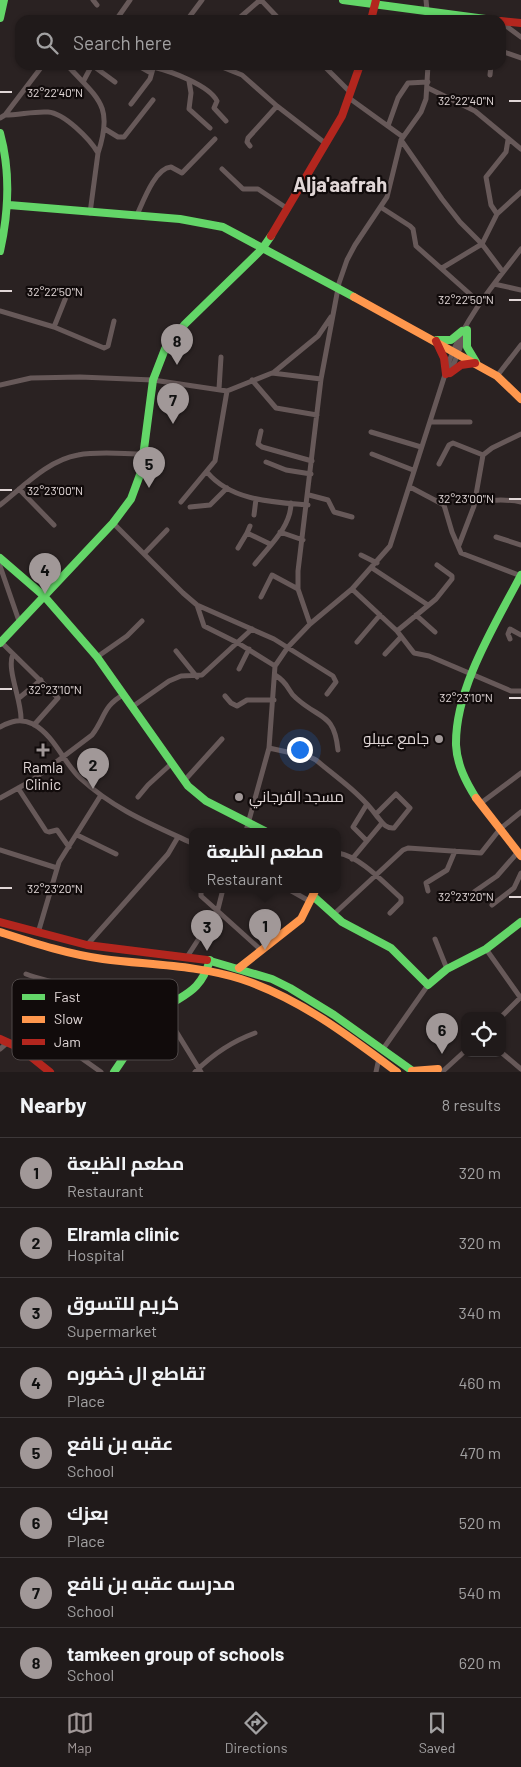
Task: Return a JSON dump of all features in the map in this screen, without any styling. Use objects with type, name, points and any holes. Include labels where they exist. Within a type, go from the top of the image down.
[{"type":"street","points":[[0,18],[4,0]]},
{"type":"street","points":[[93,0],[97,5]]},
{"type":"street","points":[[120,15],[130,0]]},
{"type":"street","points":[[191,15],[202,0]]},
{"type":"street","points":[[243,15],[260,0],[275,15]]},
{"type":"street","points":[[345,0],[376,4]]},
{"type":"street","points":[[355,0],[424,15]]},
{"type":"street","points":[[426,0],[428,15]]},
{"type":"street","points":[[506,24],[521,23]]},
{"type":"street","points":[[506,27],[521,37]]},
{"type":"street","points":[[506,53],[521,58]]},
{"type":"street","points":[[2,117],[39,70]]},
{"type":"street","points":[[71,70],[83,82],[103,109],[105,129],[98,153],[90,213]]},
{"type":"street","points":[[83,82],[89,70]]},
{"type":"street","points":[[99,70],[115,82]]},
{"type":"street","points":[[146,70],[151,73]]},
{"type":"street","points":[[131,104],[150,79],[152,70]]},
{"type":"street","points":[[163,70],[189,81],[216,97],[217,101],[214,108],[226,121]]},
{"type":"street","points":[[230,70],[242,75],[325,144]]},
{"type":"street","points":[[327,70],[350,96],[402,139],[442,200],[482,244],[503,272]]},
{"type":"street","points":[[34,725],[58,699],[13,654],[1,639],[113,523],[133,493],[144,454],[154,380],[158,365],[173,337],[262,248],[288,209],[325,144],[350,96],[358,70]]},
{"type":"street","points":[[310,624],[298,589],[321,379],[338,288],[347,260],[382,208],[387,197],[402,139],[421,112],[428,85],[428,70]]},
{"type":"street","points":[[490,70],[490,74]]},
{"type":"street","points":[[189,81],[191,93],[189,109],[210,128]]},
{"type":"street","points":[[388,126],[398,98],[408,83],[428,85],[475,111],[521,149]]},
{"type":"street","points":[[105,129],[118,137],[124,137],[153,100]]},
{"type":"street","points":[[250,146],[246,142],[248,138],[277,106]]},
{"type":"street","points":[[2,117],[45,111],[56,114],[90,141],[98,153]]},
{"type":"street","points":[[0,133],[7,155],[9,205],[0,251]]},
{"type":"street","points":[[137,215],[150,187],[164,170],[171,167],[182,173],[215,139]]},
{"type":"street","points":[[497,214],[491,205],[486,177],[506,152],[508,140]]},
{"type":"street","points":[[222,169],[243,189],[258,189],[288,209]]},
{"type":"street","points":[[442,268],[482,244],[497,214],[521,192]]},
{"type":"street","points":[[9,205],[90,213],[137,215],[215,224],[338,288],[478,365],[496,376],[521,399]]},
{"type":"street","points":[[382,208],[410,226],[413,229],[416,246],[480,303]]},
{"type":"street","points":[[0,558],[44,596],[97,657],[184,781],[206,801],[248,827],[269,748],[276,675],[275,666],[288,647],[310,624],[352,589],[377,563],[390,546],[410,487],[413,470],[464,331],[480,303],[521,249]]},
{"type":"street","points":[[494,284],[521,290]]},
{"type":"street","points":[[54,327],[68,292]]},
{"type":"street","points":[[0,311],[54,327],[104,348],[108,346],[114,321]]},
{"type":"street","points":[[0,385],[31,378],[50,377],[154,380],[227,390],[272,373],[318,336],[333,315]]},
{"type":"street","points":[[434,341],[451,340],[464,331]]},
{"type":"street","points":[[464,331],[468,350],[478,365]]},
{"type":"street","points":[[434,341],[444,358],[448,374]]},
{"type":"street","points":[[496,376],[521,345]]},
{"type":"street","points":[[219,389],[221,357]]},
{"type":"street","points":[[448,374],[461,366],[478,365]]},
{"type":"street","points":[[272,373],[321,379]]},
{"type":"street","points":[[252,380],[276,408],[317,416]]},
{"type":"street","points":[[181,502],[215,461],[227,390]]},
{"type":"street","points":[[430,422],[470,422]]},
{"type":"street","points":[[261,431],[258,444],[262,447],[312,461]]},
{"type":"street","points":[[372,432],[421,447]]},
{"type":"street","points":[[459,545],[476,499],[483,454],[521,434]]},
{"type":"street","points":[[439,464],[449,445],[453,443],[483,454]]},
{"type":"street","points":[[0,505],[52,466],[78,455],[144,454]]},
{"type":"street","points":[[372,454],[413,470]]},
{"type":"street","points":[[266,462],[286,470],[311,474]]},
{"type":"street","points":[[207,472],[227,488],[256,499],[308,505]]},
{"type":"street","points":[[410,487],[441,502],[446,509],[452,532],[459,545],[461,554],[521,576],[473,674],[457,723],[457,750],[460,767],[481,803],[520,854],[497,876],[474,892]]},
{"type":"street","points":[[190,506],[210,505],[227,488]]},
{"type":"street","points":[[19,489],[54,525]]},
{"type":"street","points":[[309,495],[328,500],[334,512],[352,517]]},
{"type":"street","points":[[476,499],[493,502],[503,498],[521,502]]},
{"type":"street","points":[[254,515],[256,499]]},
{"type":"street","points":[[255,564],[280,532],[291,513],[292,503]]},
{"type":"street","points":[[113,523],[197,605],[288,647],[334,676],[336,682],[327,694]]},
{"type":"street","points":[[238,548],[250,526]]},
{"type":"street","points":[[144,554],[167,530]]},
{"type":"street","points":[[280,532],[303,540]]},
{"type":"street","points":[[247,533],[270,544]]},
{"type":"street","points":[[496,537],[521,544]]},
{"type":"street","points":[[361,555],[377,563]]},
{"type":"street","points":[[0,566],[19,621]]},
{"type":"street","points":[[397,631],[428,605],[452,579],[452,576],[436,566]]},
{"type":"street","points":[[372,568],[428,605]]},
{"type":"street","points":[[261,597],[272,575],[298,589]]},
{"type":"street","points":[[352,589],[397,631],[400,638],[417,655],[429,656],[511,691],[521,691]]},
{"type":"street","points":[[197,605],[204,626],[238,643],[275,666]]},
{"type":"street","points":[[357,642],[380,615]]},
{"type":"street","points":[[416,615],[435,632]]},
{"type":"street","points":[[97,657],[127,636],[142,621]]},
{"type":"street","points":[[132,707],[169,681],[181,676],[197,677],[208,671],[252,629]]},
{"type":"street","points":[[510,639],[508,634],[510,629],[521,634]]},
{"type":"street","points":[[385,654],[400,638]]},
{"type":"street","points":[[176,650],[197,677]]},
{"type":"street","points":[[238,669],[249,650]]},
{"type":"street","points":[[13,654],[11,666],[19,698],[21,720]]},
{"type":"street","points":[[276,675],[288,685],[294,697],[331,722],[335,729],[338,750]]},
{"type":"street","points":[[19,698],[41,680]]},
{"type":"street","points":[[0,798],[18,788],[92,735],[99,727],[105,709],[123,695]]},
{"type":"street","points":[[225,696],[231,703],[238,706],[248,700],[274,700]]},
{"type":"street","points":[[0,727],[21,720],[34,725],[53,742],[62,757],[82,780],[101,795],[142,821],[189,842]]},
{"type":"street","points":[[184,781],[222,738]]},
{"type":"street","points":[[269,748],[310,757],[367,804],[382,823],[389,828],[394,828],[410,808],[396,794],[376,814]]},
{"type":"street","points":[[138,797],[171,764]]},
{"type":"street","points":[[481,803],[521,773]]},
{"type":"street","points":[[18,788],[46,830],[49,832],[57,830],[69,847]]},
{"type":"street","points":[[38,933],[57,868],[101,795]]},
{"type":"street","points":[[367,804],[353,827],[367,841]]},
{"type":"street","points":[[334,914],[374,874],[405,848],[482,853],[500,829],[521,812]]},
{"type":"street","points":[[352,859],[382,823]]},
{"type":"street","points":[[77,835],[116,854]]},
{"type":"street","points":[[87,946],[168,854],[178,837]]},
{"type":"street","points":[[0,850],[57,868]]},
{"type":"street","points":[[428,891],[426,883],[447,870],[455,851]]},
{"type":"street","points":[[341,854],[352,859],[374,874],[400,898],[401,902],[390,913]]},
{"type":"street","points":[[492,905],[514,888],[521,872]]},
{"type":"street","points":[[202,893],[202,896],[261,950]]},
{"type":"street","points":[[187,957],[218,909],[223,893]]},
{"type":"street","points":[[239,968],[298,923],[313,896],[353,929],[391,948],[428,984]]},
{"type":"street","points":[[0,922],[87,946],[210,960],[239,968],[290,988],[413,1071],[441,1070],[461,1054]]},
{"type":"street","points":[[383,1049],[428,984],[447,969],[486,949],[521,922]]},
{"type":"street","points":[[0,932],[83,956],[208,970],[248,982],[287,997],[397,1072]]},
{"type":"street","points":[[435,939],[447,969]]},
{"type":"street","points":[[486,949],[521,997],[506,1012]]},
{"type":"street","points":[[178,1000],[195,988],[205,978],[210,960]]},
{"type":"street","points":[[26,974],[41,979]]},
{"type":"street","points":[[178,1039],[199,1071],[241,1038],[255,1033]]},
{"type":"street","points":[[0,1049],[4,1040]]},
{"type":"street","points":[[506,1056],[521,1069]]},
{"type":"street","points":[[376,1072],[378,1058]]},
{"type":"street","points":[[35,1060],[50,1072]]},
{"type":"street","points":[[84,1060],[101,1072]]},
{"type":"street","points":[[114,1072],[123,1060]]},
{"type":"traffic: fast","points":[[0,18],[4,0]]},
{"type":"traffic: fast","points":[[343,0],[456,15]]},
{"type":"traffic: fast","points":[[0,133],[4,148],[8,192],[0,251]]},
{"type":"traffic: fast","points":[[9,205],[180,219],[223,227],[354,297]]},
{"type":"traffic: fast","points":[[0,643],[113,523],[131,499],[141,472],[153,380],[165,349],[185,324],[262,249],[271,236]]},
{"type":"traffic: fast","points":[[467,330],[467,347],[476,362]]},
{"type":"traffic: fast","points":[[437,340],[451,340],[462,331]]},
{"type":"traffic: fast","points":[[0,558],[44,596],[97,657],[188,786],[206,801],[259,828]]},
{"type":"traffic: fast","points":[[476,798],[458,759],[456,745],[457,723],[462,701],[478,657],[521,575]]},
{"type":"traffic: fast","points":[[313,896],[342,922],[391,948],[428,985],[447,969],[486,949],[521,922]]},
{"type":"traffic: fast","points":[[207,960],[272,979],[290,988],[334,1015],[414,1072]]},
{"type":"traffic: fast","points":[[178,1000],[186,995],[199,982],[210,960]]},
{"type":"traffic: fast","points":[[114,1072],[122,1060]]},
{"type":"traffic: slow","points":[[354,297],[497,376],[521,399]]},
{"type":"traffic: slow","points":[[476,798],[521,856]]},
{"type":"traffic: slow","points":[[239,968],[301,919],[314,893]]},
{"type":"traffic: slow","points":[[0,932],[51,948],[90,957],[190,968],[241,979],[283,996],[303,1007],[342,1032],[397,1072]]},
{"type":"traffic: slow","points":[[412,1071],[438,1069]]},
{"type":"traffic: jam","points":[[372,15],[376,0]]},
{"type":"traffic: jam","points":[[506,22],[521,23]]},
{"type":"traffic: jam","points":[[271,236],[342,116],[358,70]]},
{"type":"traffic: jam","points":[[436,341],[444,358],[446,374]]},
{"type":"traffic: jam","points":[[450,373],[461,365],[475,363]]},
{"type":"traffic: jam","points":[[0,922],[87,945],[207,960]]},
{"type":"traffic: jam","points":[[0,1039],[12,1044]]},
{"type":"traffic: jam","points":[[35,1060],[50,1072]]},
{"type":"place","name":"tamkeen group of schools","points":[[177,365]]},
{"type":"place","name":"مدرسه عقبه بن نافع","points":[[173,424]]},
{"type":"place","name":"عقبه بن نافع","points":[[149,488]]},
{"type":"place","name":"تقاطع ال خضوره","points":[[45,594]]},
{"type":"place","name":"جامع عيبلو","points":[[439,739]]},
{"type":"place","name":"Ramla Clinic","points":[[43,750]]},
{"type":"place","name":"Elramla clinic","points":[[93,789]]},
{"type":"place","name":"مسجد الفرجاني","points":[[239,797]]},
{"type":"place","name":"مطعم الظيعة","points":[[265,950]]},
{"type":"place","name":"كريم للتسوق","points":[[207,951]]},
{"type":"place","name":"بعزك","points":[[442,1054]]},
{"type":"district","name":"Alja'aafrah","points":[[340,185]]}]
